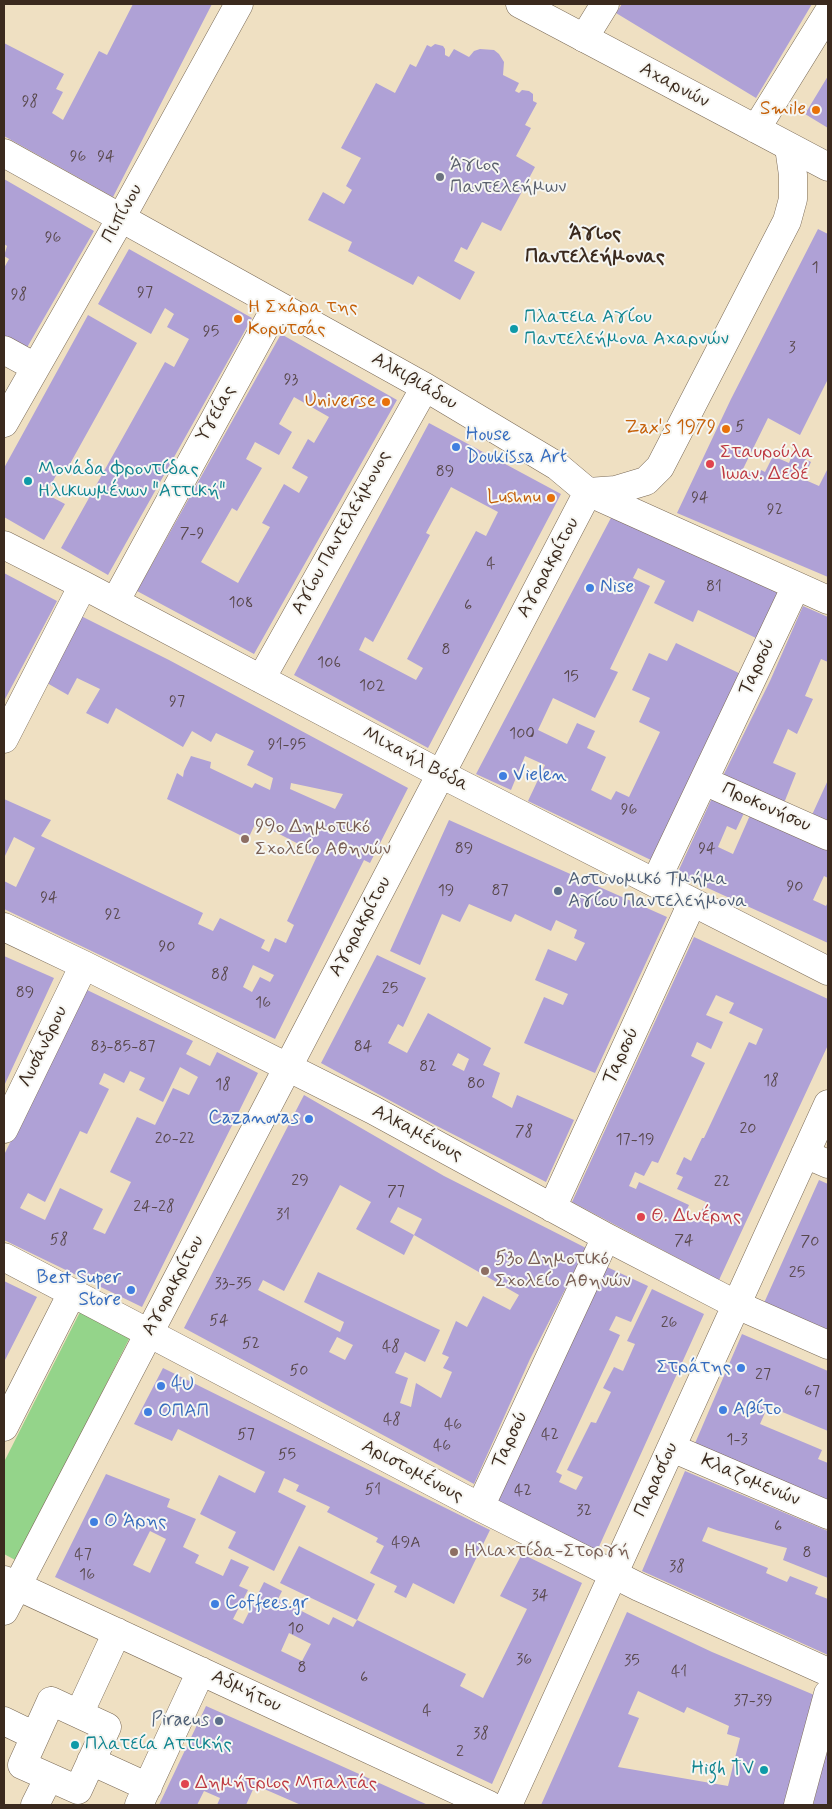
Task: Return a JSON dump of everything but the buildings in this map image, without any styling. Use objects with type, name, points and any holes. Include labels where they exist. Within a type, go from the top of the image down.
[{"type":"street","name":"Πιπίνου","points":[[4,423],[121,218],[239,4]]},
{"type":"street","name":"Αχαρνών","points":[[520,4],[828,167]]},
{"type":"street","points":[[584,38],[605,4]]},
{"type":"street","points":[[756,129],[828,13]]},
{"type":"street","points":[[588,492],[616,490],[646,481],[660,466],[788,221],[793,199],[789,147]]},
{"type":"street","name":"Αλκιβιάδου","points":[[4,153],[424,387],[557,466],[588,492],[828,600]]},
{"type":"street","name":"Υγείας","points":[[115,602],[277,305]]},
{"type":"street","points":[[4,350],[35,367]]},
{"type":"street","name":"Αγίου Παντελεήμονος","points":[[260,679],[424,387]]},
{"type":"street","name":"Αγορακρίτου","points":[[4,1611],[10,1583],[149,1332],[588,492]]},
{"type":"street","name":"Μιχαήλ Βόδα","points":[[4,545],[441,774],[828,971]]},
{"type":"street","points":[[4,739],[83,585]]},
{"type":"street","name":"Ταρσού","points":[[655,883],[796,586]]},
{"type":"street","name":"Προκονήσου","points":[[704,781],[828,836]]},
{"type":"street","name":"Ταρσού","points":[[552,1208],[692,903]]},
{"type":"street","name":"Αλκαμένους","points":[[4,927],[84,965],[373,1110],[606,1238],[737,1304],[828,1345]]},
{"type":"street","name":"Λυσάνδρου","points":[[4,1130],[84,965]]},
{"type":"street","name":"Παρασίου","points":[[508,1805],[737,1304],[817,1159],[828,1104]]},
{"type":"street","name":"Ταρσού","points":[[480,1508],[606,1238]]},
{"type":"street","name":"Αριστομένους","points":[[4,1257],[480,1508],[613,1574],[828,1672]]},
{"type":"street","points":[[4,1426],[72,1292]]},
{"type":"street","name":"Κλαζομενών","points":[[672,1448],[828,1514]]},
{"type":"street","name":"Αδμήτου","points":[[10,1583],[489,1805]]},
{"type":"street","points":[[78,1714],[117,1632]]},
{"type":"street","points":[[91,1761],[143,1796],[201,1671]]},
{"type":"street","points":[[798,1805],[828,1694]]},
{"type":"street","points":[[51,1701],[78,1714],[107,1727],[78,1790],[22,1764],[51,1701]]},
{"type":"street","points":[[4,1721],[35,1736]]},
{"type":"street","points":[[35,1805],[49,1777]]},
{"type":"green space","points":[[81,1310],[131,1335],[17,1561],[4,1554],[4,1462]]},
{"type":"place","name":"Smile","points":[[816,110]]},
{"type":"place","name":"Άγιος Παντελεήμων","points":[[440,177]]},
{"type":"place","name":"Η Σχάρα της Κορυτσάς","points":[[238,319]]},
{"type":"place","name":"Πλατεια Αγίου Παντελεήμονα Αχαρνών","points":[[514,329]]},
{"type":"place","name":"Universe","points":[[386,402]]},
{"type":"place","name":"Zax's 1979","points":[[726,429]]},
{"type":"place","name":"House Doukissa Art","points":[[456,447]]},
{"type":"place","name":"Σταυρούλα Ιωαν. Δεδέ","points":[[710,464]]},
{"type":"place","name":"Μονάδα Φροντίδας Ηλικιωμένων \"Αττική\"","points":[[28,481]]},
{"type":"place","name":"Lushnu","points":[[551,498]]},
{"type":"place","name":"Nise","points":[[590,588]]},
{"type":"place","name":"Vielen","points":[[503,776]]},
{"type":"place","name":"99ο Δημοτικό Σχολείο Αθηνών","points":[[245,839]]},
{"type":"place","name":"Αστυνομικό Τμήμα Αγίου Παντελεήμονα","points":[[558,891]]},
{"type":"place","name":"Cazanovas","points":[[309,1119]]},
{"type":"place","name":"Θ. Δινέρης","points":[[641,1217]]},
{"type":"place","name":"53ο Δημοτικό Σχολείο Αθηνών","points":[[485,1271]]},
{"type":"place","name":"Best Super Store","points":[[131,1290]]},
{"type":"place","name":"Στράτης","points":[[741,1368]]},
{"type":"place","name":"4U","points":[[161,1386]]},
{"type":"place","name":"Αβίτο","points":[[723,1410]]},
{"type":"place","name":"ΟΠΑΠ","points":[[148,1412]]},
{"type":"place","name":"Ο Άρης","points":[[94,1522]]},
{"type":"place","name":"Ηλιαχτίδα-Στοργή","points":[[454,1552]]},
{"type":"place","name":"Coffees.gr","points":[[215,1604]]},
{"type":"place","name":"Piraeus","points":[[219,1721]]},
{"type":"place","name":"Πλατεία Αττικής","points":[[75,1745]]},
{"type":"place","name":"High TV","points":[[764,1770]]},
{"type":"place","name":"Δημήτριος Μπαλτάς","points":[[185,1784]]},
{"type":"district","name":"Άγιος Παντελεήμονας","points":[[595,246]]}]
